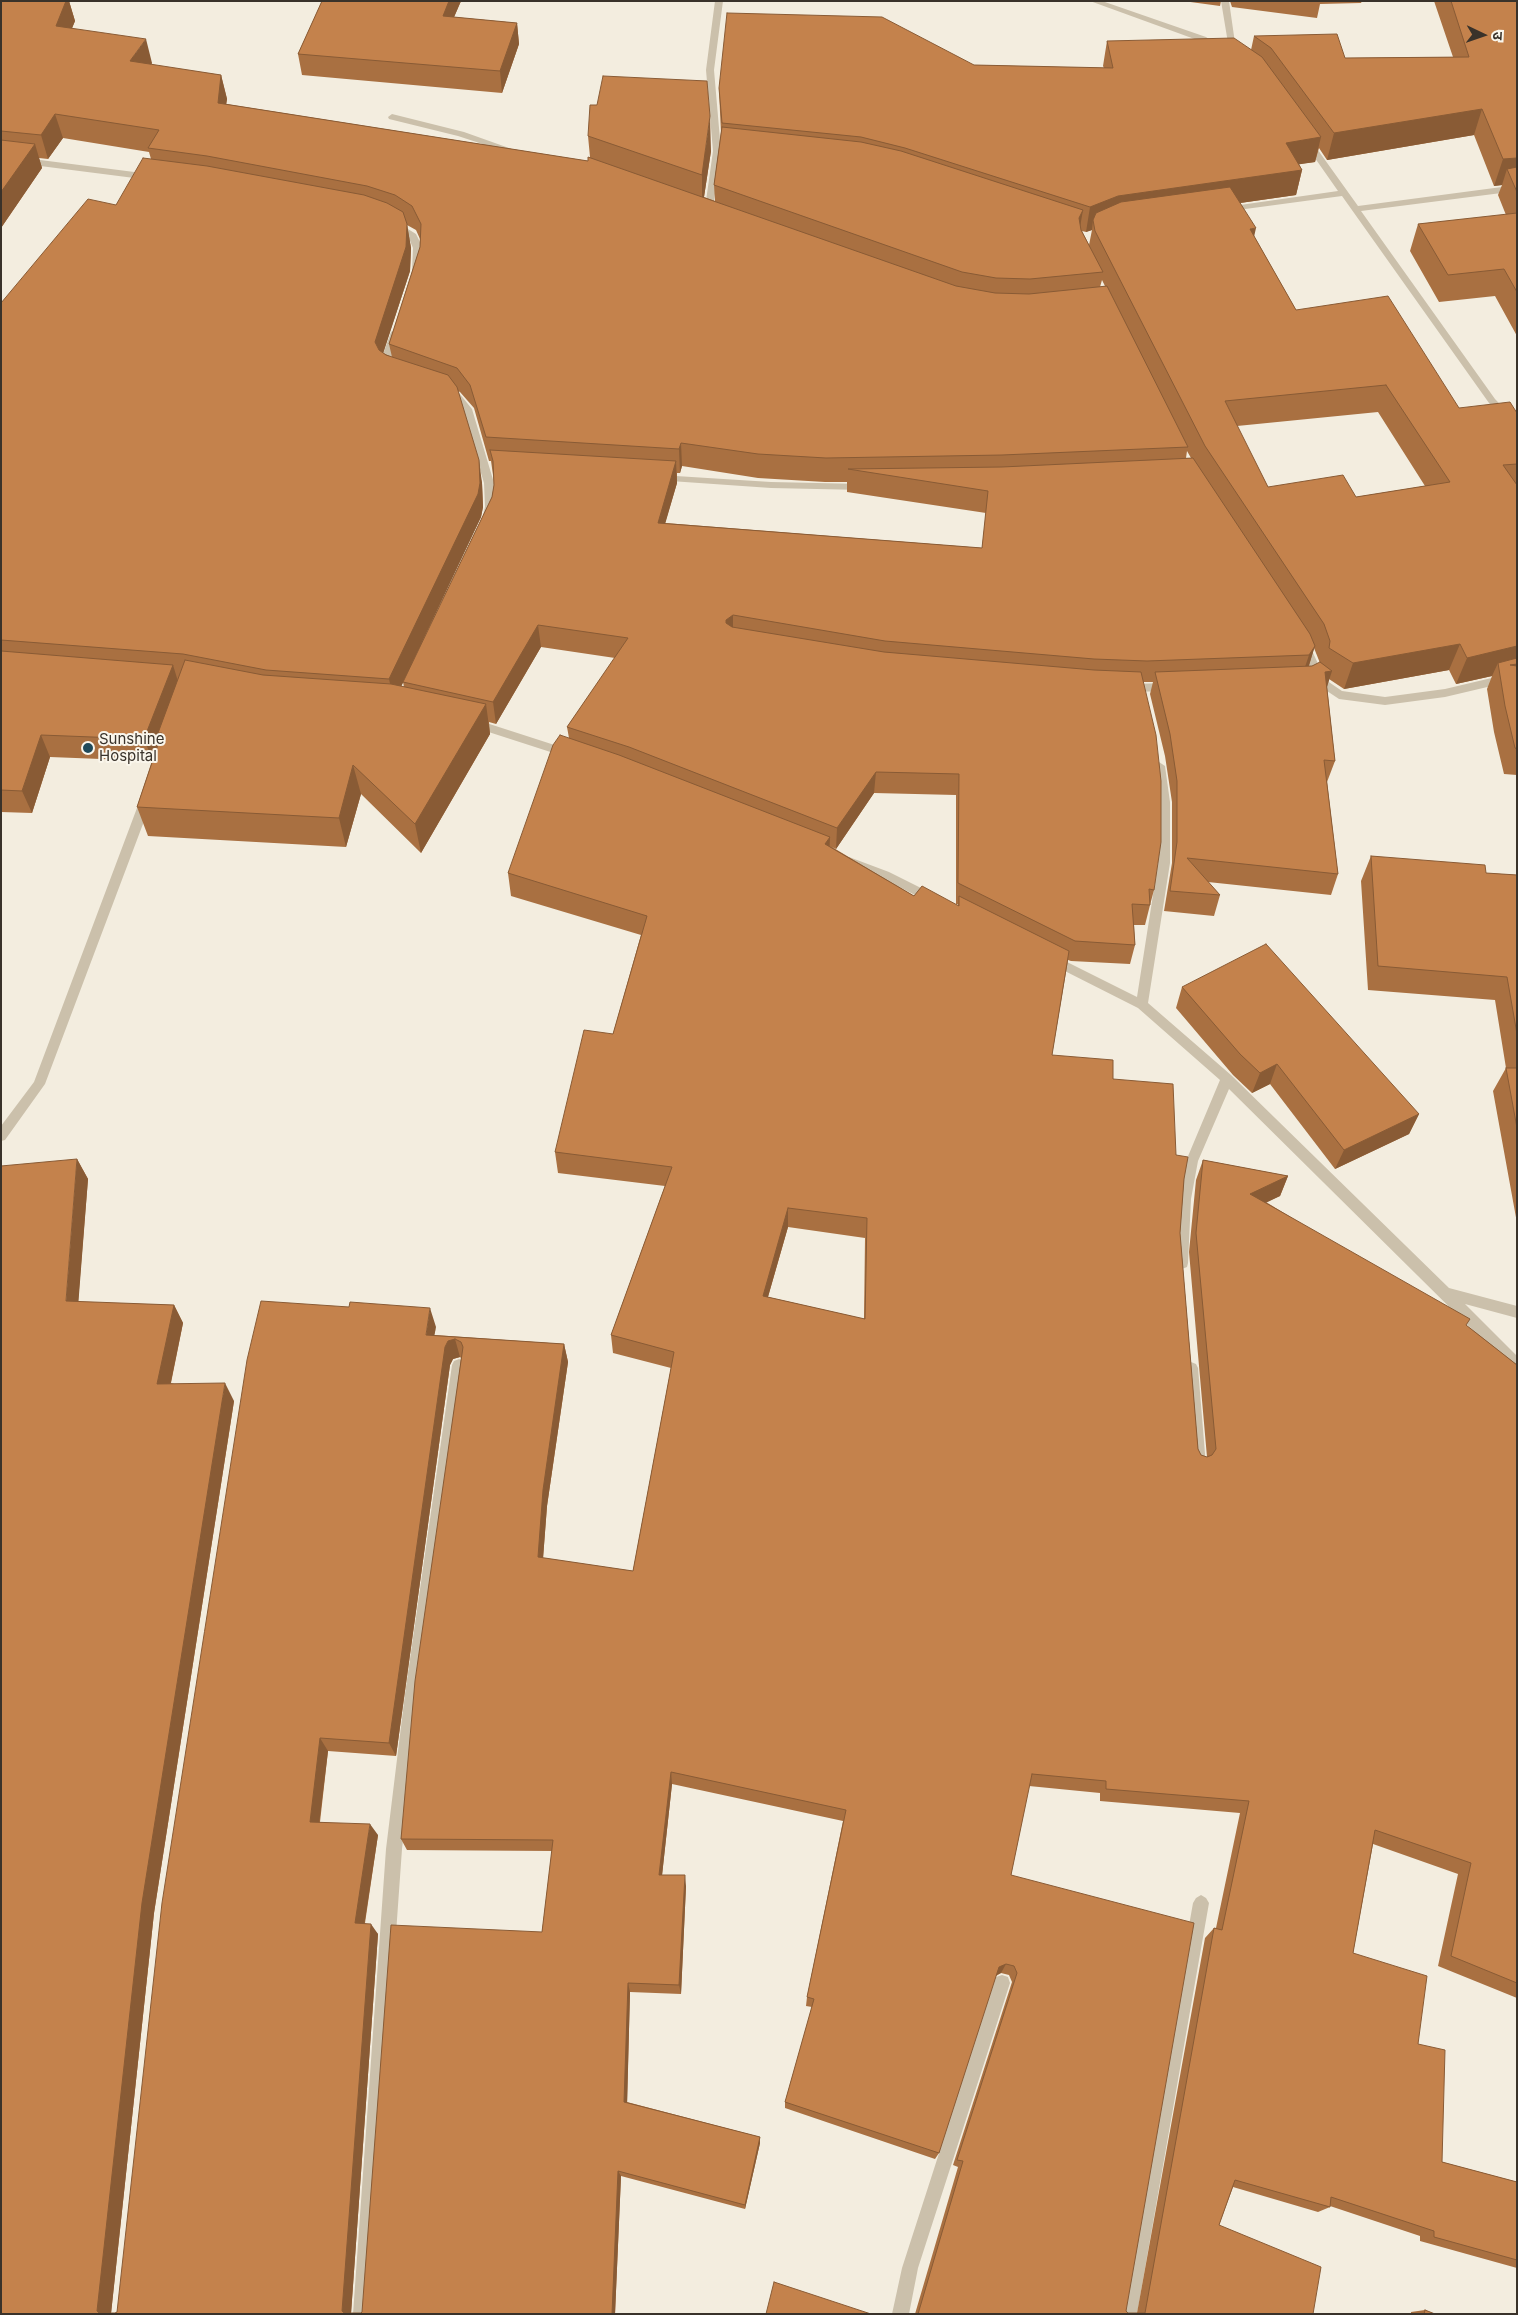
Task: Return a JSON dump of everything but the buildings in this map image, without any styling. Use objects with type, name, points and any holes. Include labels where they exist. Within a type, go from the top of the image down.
[{"type":"street","points":[[698,214],[712,219],[721,151],[710,70],[713,34],[719,1]]},
{"type":"street","points":[[1094,1],[1203,39],[1237,61],[1225,1]]},
{"type":"street","points":[[392,117],[461,134],[532,157]]},
{"type":"street","points":[[1300,132],[1492,401],[1517,428]]},
{"type":"street","points":[[1,158],[164,179]]},
{"type":"street","points":[[1356,209],[1517,188]]},
{"type":"street","points":[[1210,212],[1345,193]]},
{"type":"street","points":[[387,221],[412,234],[418,248],[417,270],[414,279]]},
{"type":"street","points":[[394,375],[388,371],[386,365],[399,322]]},
{"type":"street","points":[[437,388],[456,396],[467,409],[488,467],[490,507],[483,527]]},
{"type":"street","points":[[652,477],[824,487],[872,486]]},
{"type":"street","points":[[1299,637],[1310,654],[1315,668],[1308,679],[1339,695],[1385,701],[1445,693],[1517,676]]},
{"type":"street","points":[[1116,687],[1144,693],[1181,687]]},
{"type":"street","points":[[464,721],[482,725],[581,758]]},
{"type":"street","points":[[1142,1005],[1164,863],[1164,802],[1158,756]]},
{"type":"street","points":[[1,1136],[38,1084],[152,784]]},
{"type":"street","points":[[838,857],[885,875],[945,905]]},
{"type":"street","points":[[1041,953],[1142,1005],[1227,1079],[1517,1365]]},
{"type":"street","points":[[1182,1272],[1181,1252],[1185,1198],[1192,1161],[1227,1079]]},
{"type":"street","points":[[1445,1294],[1517,1312]]},
{"type":"street","points":[[1190,1359],[1199,1466]]},
{"type":"street","points":[[361,2314],[394,1849],[412,1694],[459,1365]]},
{"type":"street","points":[[1128,2314],[1201,1903]]},
{"type":"street","points":[[900,2314],[910,2268],[1002,1982]]},
{"type":"place","name":"Sunshine Hospital","points":[[88,748]]}]
